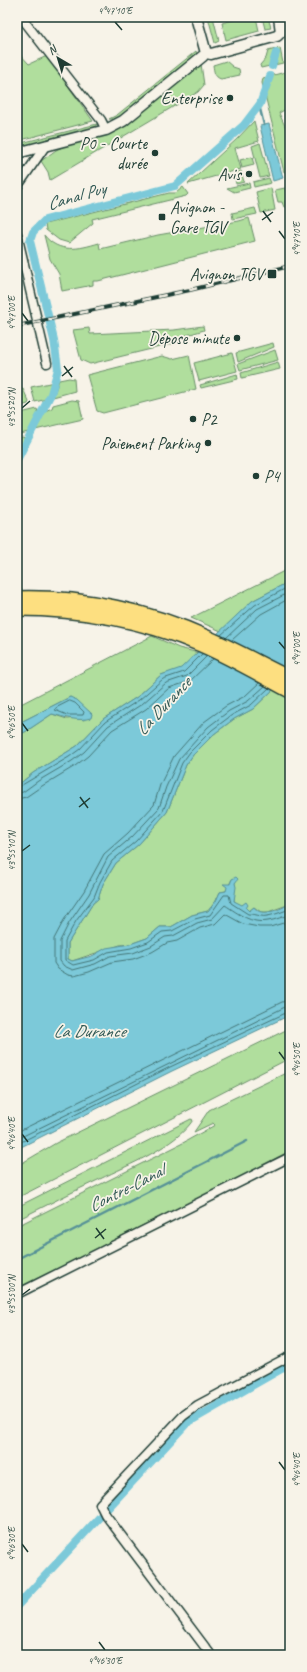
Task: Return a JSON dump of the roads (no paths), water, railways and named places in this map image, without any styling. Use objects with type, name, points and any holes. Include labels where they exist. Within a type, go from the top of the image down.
[{"type":"highway","points":[[17,598],[66,600],[103,605],[139,613],[208,637],[290,678]]},
{"type":"highway","points":[[17,609],[65,610],[120,619],[145,626],[201,645],[290,691]]},
{"type":"street","points":[[21,17],[101,120],[106,130]]},
{"type":"street","points":[[196,17],[204,54]]},
{"type":"street","points":[[17,153],[106,130],[123,121],[204,54],[211,54],[277,36],[281,32],[279,17]]},
{"type":"street","points":[[17,187],[46,145]]},
{"type":"street","points":[[17,234],[47,363]]},
{"type":"street","points":[[17,1294],[290,1157]]},
{"type":"street","points":[[211,1655],[102,1510],[183,1416],[198,1405],[290,1356]]},
{"type":"water","points":[[269,124],[283,178],[273,181],[260,126]]},
{"type":"water","name":"La Durance","points":[[290,581],[290,677],[277,686],[253,709],[234,719],[214,734],[193,755],[186,765],[167,812],[139,844],[116,863],[103,884],[98,899],[93,903],[68,943],[68,959],[72,961],[92,956],[106,948],[130,944],[147,938],[160,927],[171,927],[192,915],[208,911],[216,901],[220,892],[226,891],[227,887],[223,884],[230,884],[232,879],[236,877],[238,879],[235,883],[236,887],[234,901],[242,905],[246,902],[248,905],[246,908],[249,911],[254,907],[261,912],[273,911],[286,906],[290,902],[290,1015],[172,1071],[17,1149],[17,786],[33,773],[77,746],[103,719],[137,697],[161,675],[181,668],[252,601]]},
{"type":"water","name":"La Durance","points":[[70,697],[77,700],[92,714],[91,718],[66,718],[52,714],[25,732],[17,735],[17,724]]},
{"type":"waterway","name":"Canal Puy","points":[[272,66],[276,53]]},
{"type":"waterway","name":"Canal Puy","points":[[17,460],[51,394],[58,369],[54,340],[30,241],[33,232],[45,220],[175,186],[244,125],[260,104],[270,76]]},
{"type":"waterway","points":[[259,105],[264,125]]},
{"type":"waterway","name":"Contre-Canal","points":[[17,1259],[247,1141]]},
{"type":"waterway","points":[[17,1606],[187,1423],[290,1364]]},
{"type":"railway","points":[[17,326],[190,290],[290,266]]},
{"type":"place","name":"Enterprise","points":[[230,98]]},
{"type":"place","name":"P0 - Courte durée","points":[[155,153]]},
{"type":"place","name":"Avis","points":[[249,174]]},
{"type":"place","name":"Avignon - Gare TGV","points":[[162,217]]},
{"type":"place","name":"Avignon TGV","points":[[272,274]]},
{"type":"place","name":"Dépose minute","points":[[237,338]]},
{"type":"place","name":"P2","points":[[193,419]]},
{"type":"place","name":"Paiement Parking","points":[[208,443]]},
{"type":"place","name":"P4","points":[[256,476]]}]
